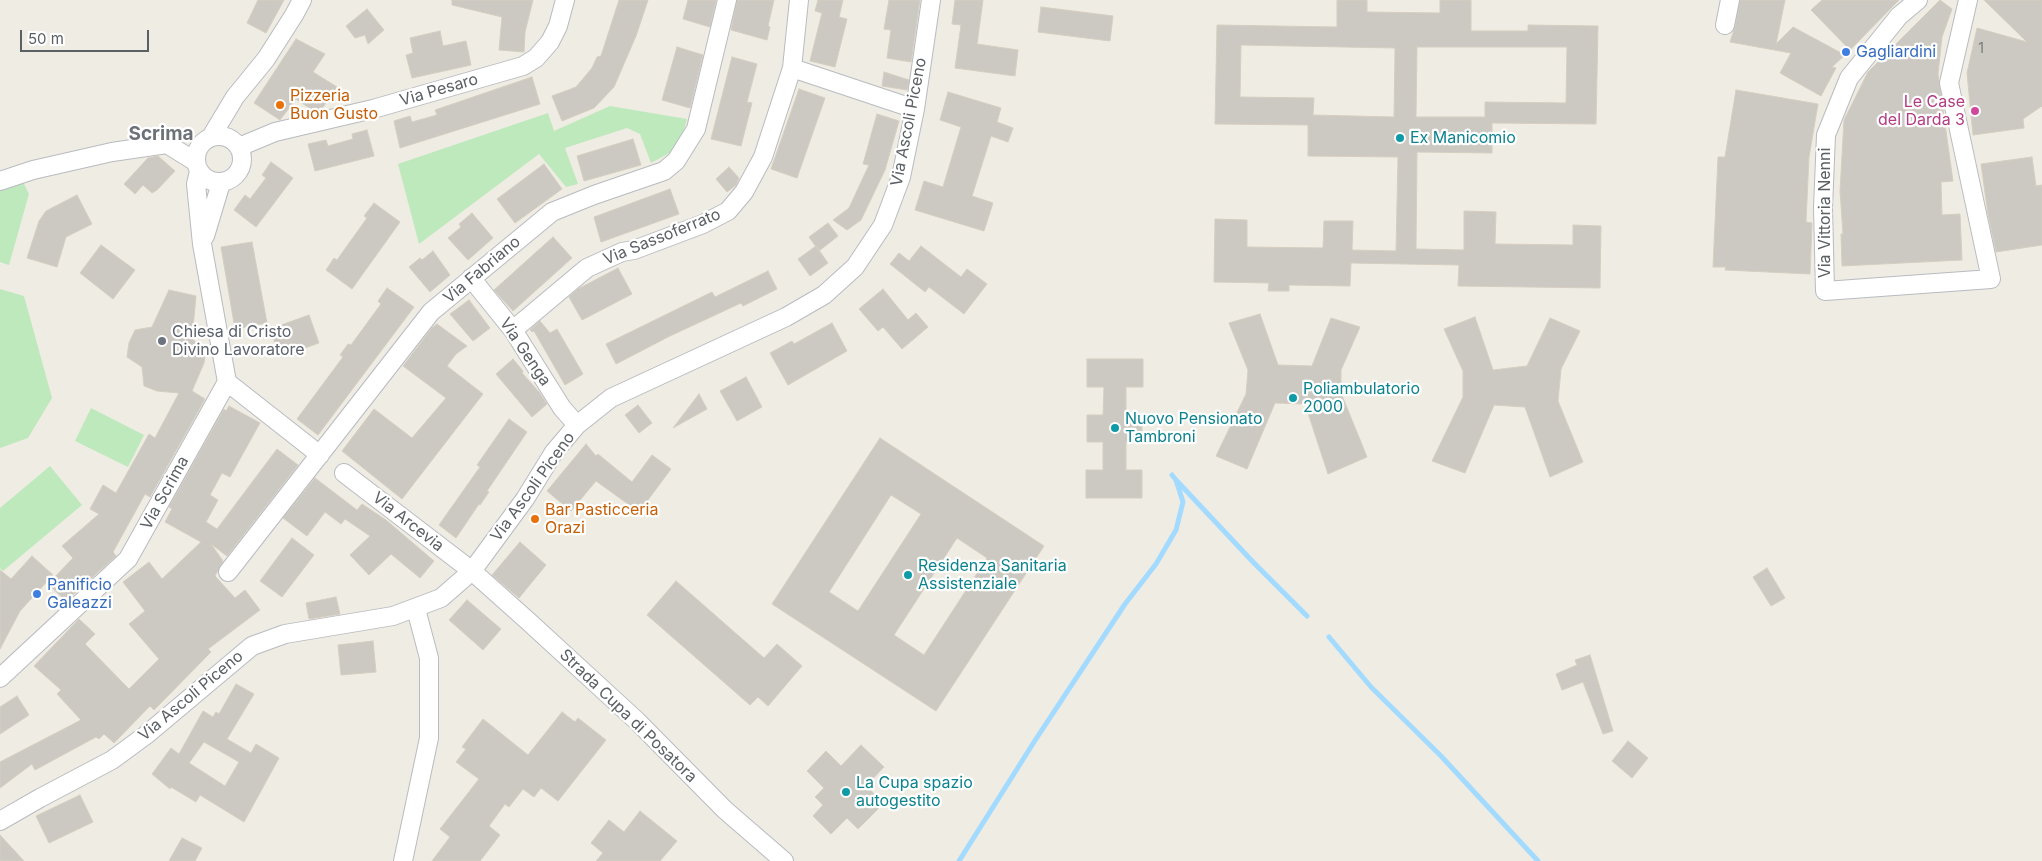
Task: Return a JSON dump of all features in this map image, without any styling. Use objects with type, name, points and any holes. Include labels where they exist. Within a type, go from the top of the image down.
[{"type":"street","points":[[302,0],[266,58],[235,97],[211,137],[202,143],[197,152],[196,184],[204,252],[227,382],[320,455]]},
{"type":"street","name":"Via Pesaro","points":[[238,148],[275,132],[373,109],[523,66],[536,58],[550,42],[558,26],[565,0]]},
{"type":"street","name":"Via Fabriano","points":[[228,572],[430,312],[552,212],[594,194],[664,171],[676,160],[696,129],[726,0]]},
{"type":"street","name":"Via Sassoferrato","points":[[513,330],[587,268],[622,252],[634,250],[703,224],[728,211],[744,192],[763,156],[792,68],[799,0]]},
{"type":"street","name":"Via Ascoli Piceno","points":[[0,821],[112,760],[146,735],[252,646],[285,634],[393,616],[416,609],[441,598],[472,572],[525,499],[554,452],[577,425],[611,398],[786,317],[824,295],[854,267],[883,225],[901,177],[915,109],[931,0]]},
{"type":"street","points":[[1725,25],[1730,0]]},
{"type":"street","name":"Via Vittoria Nenni","points":[[1918,0],[1899,16],[1848,78],[1826,135],[1823,208],[1825,291],[1991,279],[1949,83],[1968,0]]},
{"type":"street","points":[[792,68],[915,109]]},
{"type":"street","points":[[0,181],[33,170],[112,152],[167,144],[197,166],[208,180],[221,183],[230,181],[242,167],[238,148],[235,97]]},
{"type":"street","points":[[211,137],[221,136],[238,148]]},
{"type":"street","points":[[204,252],[221,183]]},
{"type":"street","name":"Via Genga","points":[[471,278],[513,330],[562,408],[577,425]]},
{"type":"street","name":"Via Scrima","points":[[0,678],[128,559],[227,382]]},
{"type":"street","name":"Via Arcevia","points":[[344,473],[472,572]]},
{"type":"street","name":"Strada Cupa di Posatora","points":[[472,572],[637,721],[725,810],[784,861]]},
{"type":"street","points":[[403,861],[429,738],[430,658],[416,609]]},
{"type":"green space","points":[[610,106],[687,119],[681,141],[675,150],[651,163],[640,134],[627,128],[565,148],[578,184],[566,187],[539,154],[419,244],[398,164],[548,113],[554,131]]},
{"type":"green space","points":[[23,182],[29,194],[9,265],[0,262],[0,191]]},
{"type":"green space","points":[[0,289],[24,296],[52,398],[28,438],[0,448]]},
{"type":"green space","points":[[91,408],[144,435],[128,467],[75,441]]},
{"type":"green space","points":[[50,466],[82,505],[3,571],[0,568],[0,508]]},
{"type":"building","points":[[258,0],[284,0],[266,33],[247,23]]},
{"type":"building","points":[[452,0],[533,0],[525,32],[524,52],[499,50],[502,17],[452,5]]},
{"type":"building","points":[[619,0],[648,0],[636,36],[614,87],[594,108],[562,121],[552,96],[576,87],[592,68],[597,57],[601,56]]},
{"type":"building","points":[[688,0],[716,0],[710,27],[683,19]]},
{"type":"building","points":[[737,0],[774,0],[767,40],[731,30]]},
{"type":"building","points":[[818,0],[843,0],[839,17],[847,19],[835,67],[810,61],[822,13],[815,11]]},
{"type":"building","points":[[889,0],[920,0],[911,62],[887,58],[891,30],[884,29]]},
{"type":"building","points":[[955,0],[983,0],[977,44],[1018,50],[1015,76],[955,68],[961,25],[952,24]]},
{"type":"building","name":"Ex Manicomio","points":[[1337,0],[1367,0],[1367,12],[1440,13],[1440,0],[1471,0],[1471,31],[1528,31],[1528,25],[1598,26],[1596,124],[1492,123],[1492,153],[1417,152],[1416,249],[1464,250],[1464,211],[1496,212],[1495,244],[1573,245],[1573,225],[1601,226],[1600,288],[1458,286],[1459,265],[1351,263],[1350,286],[1289,285],[1289,291],[1268,291],[1269,283],[1214,282],[1215,219],[1247,220],[1247,247],[1323,248],[1324,221],[1353,221],[1352,250],[1396,251],[1398,157],[1308,156],[1308,125],[1215,124],[1217,25],[1337,27]],"holes":[[[1241,45],[1395,48],[1394,117],[1313,115],[1314,98],[1240,97]],[[1417,47],[1567,47],[1566,103],[1485,102],[1485,117],[1416,117]]]},
{"type":"building","points":[[1740,0],[1785,0],[1776,44],[1793,27],[1845,55],[1832,67],[1836,68],[1821,96],[1780,73],[1791,53],[1730,42]]},
{"type":"building","points":[[1822,0],[1899,0],[1850,50],[1811,10]]},
{"type":"building","points":[[1940,0],[1952,9],[1942,37],[1938,74],[1953,181],[1941,182],[1942,215],[1960,214],[1962,260],[1842,266],[1841,234],[1843,234],[1840,191],[1844,120],[1868,72]]},
{"type":"building","points":[[1984,0],[2042,0],[2042,106],[2023,119],[2024,128],[1973,135],[1967,73],[1977,28],[2027,42]]},
{"type":"building","points":[[1041,7],[1113,16],[1110,41],[1038,32]]},
{"type":"building","points":[[367,9],[384,30],[368,44],[365,35],[355,38],[346,26]]},
{"type":"building","points":[[440,31],[443,46],[466,41],[471,65],[412,78],[406,55],[413,53],[410,38]]},
{"type":"building","points":[[296,39],[325,54],[313,72],[337,87],[321,110],[315,112],[296,99],[280,120],[254,103]]},
{"type":"building","points":[[677,47],[703,55],[690,108],[662,100]]},
{"type":"building","points":[[732,57],[757,64],[747,102],[752,103],[741,146],[711,139]]},
{"type":"building","points":[[884,72],[909,80],[907,90],[882,86]]},
{"type":"building","points":[[532,77],[540,104],[400,148],[394,121],[410,116],[412,122],[437,115],[435,110]]},
{"type":"building","points":[[799,89],[825,98],[797,178],[771,169]]},
{"type":"building","points":[[1736,90],[1818,104],[1809,157],[1806,222],[1812,223],[1810,274],[1725,270],[1726,267],[1713,267],[1718,157],[1725,157]]},
{"type":"building","points":[[948,92],[1001,108],[997,122],[1013,128],[1008,142],[991,136],[972,196],[993,203],[984,231],[915,210],[924,181],[943,187],[961,127],[940,120]]},
{"type":"building","points":[[877,114],[899,121],[885,170],[861,220],[847,230],[833,220],[849,208],[869,165],[863,164]]},
{"type":"building","points":[[367,130],[374,156],[315,171],[308,144],[326,140],[328,146],[353,139],[352,134]]},
{"type":"building","points":[[633,139],[641,165],[584,181],[577,156]]},
{"type":"building","points":[[158,156],[175,171],[152,193],[143,185],[135,194],[124,184],[148,158]]},
{"type":"building","points":[[2032,157],[2036,186],[2042,185],[2042,245],[1996,252],[1988,214],[1981,164]]},
{"type":"building","points":[[271,162],[293,178],[256,227],[234,210],[245,195],[250,199],[266,178],[262,175]]},
{"type":"building","points":[[544,164],[562,189],[515,223],[497,199]]},
{"type":"building","points":[[729,167],[739,178],[736,185],[727,192],[716,179]]},
{"type":"building","points":[[670,189],[679,214],[601,242],[594,217]]},
{"type":"building","points":[[77,195],[92,224],[66,237],[57,267],[27,258],[39,221],[46,211]]},
{"type":"building","points":[[374,203],[400,222],[352,289],[326,270],[334,258],[337,260],[367,218],[364,216]]},
{"type":"building","points":[[472,213],[493,238],[468,260],[448,238],[461,227],[459,224]]},
{"type":"building","points":[[828,223],[838,236],[819,251],[809,237]]},
{"type":"building","points":[[553,237],[572,258],[513,311],[494,290]]},
{"type":"building","points":[[252,242],[267,323],[235,329],[221,247]]},
{"type":"building","points":[[101,245],[135,270],[113,299],[80,273]]},
{"type":"building","points":[[816,246],[828,263],[810,276],[798,259]]},
{"type":"building","points":[[921,246],[961,277],[967,269],[987,284],[964,314],[929,287],[925,292],[890,264],[899,253],[909,261]]},
{"type":"building","points":[[433,251],[450,275],[430,292],[409,267]]},
{"type":"building","points":[[618,268],[632,294],[582,320],[569,297],[578,289]]},
{"type":"building","points":[[768,271],[777,289],[743,306],[741,303],[670,336],[616,364],[606,344],[712,292],[715,297]]},
{"type":"building","points":[[387,288],[414,307],[318,435],[297,419],[343,357],[340,355],[348,344],[351,345],[381,304],[378,301]]},
{"type":"building","points":[[883,289],[908,320],[916,313],[928,327],[902,349],[883,327],[878,331],[859,309]]},
{"type":"building","points":[[169,290],[196,296],[192,339],[206,350],[204,363],[192,391],[205,399],[150,497],[145,494],[113,552],[116,556],[66,601],[48,584],[73,558],[62,546],[99,514],[90,509],[103,485],[116,493],[149,434],[155,438],[179,393],[157,391],[144,386],[142,367],[127,357],[129,343],[135,330],[152,327]]},
{"type":"building","points":[[469,300],[490,328],[473,341],[450,314]]},
{"type":"building","name":"Poliambulatorio 2000","points":[[1260,314],[1278,365],[1312,366],[1331,318],[1360,327],[1341,370],[1341,393],[1367,457],[1328,474],[1305,404],[1275,403],[1247,469],[1216,456],[1246,394],[1248,370],[1229,323]]},
{"type":"building","points":[[309,315],[319,343],[280,357],[270,329]]},
{"type":"building","points":[[1475,317],[1493,370],[1527,366],[1550,318],[1580,331],[1561,369],[1558,401],[1583,462],[1550,477],[1525,407],[1494,405],[1465,473],[1432,461],[1463,397],[1463,371],[1444,329]]},
{"type":"building","points":[[540,321],[550,333],[557,329],[583,374],[565,385],[534,331],[530,330]]},
{"type":"building","points":[[832,323],[847,351],[788,385],[770,353],[792,341],[794,344]]},
{"type":"building","points":[[437,324],[467,346],[456,354],[447,366],[483,394],[402,499],[342,451],[374,409],[412,438],[446,398],[403,366]]},
{"type":"building","points":[[513,359],[547,404],[532,417],[496,374]]},
{"type":"building","name":"Nuovo Pensionato Tambroni","points":[[1087,359],[1143,359],[1143,387],[1126,387],[1126,414],[1142,415],[1142,442],[1126,442],[1126,470],[1142,470],[1142,498],[1086,498],[1086,470],[1103,470],[1103,442],[1087,442],[1087,415],[1103,415],[1104,387],[1087,387]]},
{"type":"building","points":[[746,377],[762,407],[737,421],[720,391]]},
{"type":"building","points":[[699,394],[707,409],[673,428]]},
{"type":"building","points":[[638,405],[652,423],[639,433],[625,415]]},
{"type":"building","points":[[229,406],[260,423],[230,477],[222,473],[210,495],[218,500],[206,522],[217,529],[277,449],[298,465],[227,556],[211,544],[223,561],[215,576],[235,598],[245,590],[260,610],[208,649],[211,652],[154,710],[150,706],[114,743],[104,734],[99,739],[96,737],[35,770],[32,764],[0,788],[0,762],[81,720],[57,694],[61,690],[34,666],[79,619],[95,634],[85,644],[129,689],[159,659],[129,624],[145,611],[123,582],[149,562],[162,579],[201,542],[165,522],[172,509],[169,507],[224,409],[226,411]]},
{"type":"building","points":[[509,419],[527,432],[487,491],[489,492],[456,538],[439,525],[480,467],[477,465]]},
{"type":"building","name":"Residenza Sanitaria Assistenziale","points":[[880,438],[1044,546],[936,711],[772,604]],"holes":[[[891,495],[921,514],[858,611],[829,592]],[[957,538],[987,558],[924,655],[894,635]]]},
{"type":"building","points":[[586,444],[596,456],[598,454],[632,482],[652,455],[671,469],[639,512],[596,481],[571,511],[547,491]]},
{"type":"building","points":[[315,478],[357,510],[362,504],[386,520],[434,561],[420,578],[391,554],[369,575],[350,555],[370,536],[345,519],[341,524],[325,512],[307,536],[283,518]]},
{"type":"building","points":[[292,538],[314,555],[282,597],[260,581]]},
{"type":"building","points":[[520,542],[546,565],[519,598],[492,575]]},
{"type":"building","points":[[32,556],[53,575],[20,611],[0,649],[0,570],[11,579]]},
{"type":"building","points":[[1767,568],[1785,598],[1771,606],[1753,577]]},
{"type":"building","points":[[676,581],[764,658],[777,644],[802,666],[768,706],[758,697],[750,705],[647,615]]},
{"type":"building","points":[[336,597],[340,614],[309,619],[306,603]]},
{"type":"building","points":[[467,600],[501,629],[483,650],[449,620]]},
{"type":"building","points":[[373,641],[376,672],[341,675],[338,645]]},
{"type":"building","points":[[1590,655],[1613,731],[1603,734],[1583,682],[1562,690],[1556,674],[1577,665],[1575,660]]},
{"type":"building","points":[[236,684],[254,694],[227,739],[251,753],[256,744],[279,758],[244,822],[200,795],[196,802],[171,787],[170,789],[152,774],[171,748],[179,754],[203,711],[213,717],[216,712],[219,714]],"holes":[[[204,742],[239,762],[225,786],[189,763]]]},
{"type":"building","points":[[17,696],[29,715],[0,734],[0,707]]},
{"type":"building","points":[[562,712],[575,722],[578,718],[606,740],[558,801],[541,788],[534,797],[523,789],[509,807],[505,804],[489,826],[500,835],[480,861],[432,861],[450,837],[440,829],[479,779],[456,762],[466,749],[462,747],[483,719],[528,755]]},
{"type":"building","points":[[1628,741],[1648,758],[1632,778],[1612,761]]},
{"type":"building","name":"La Cupa spazio autogestito","points":[[861,745],[884,767],[866,786],[884,803],[858,829],[847,818],[831,834],[813,816],[823,805],[815,797],[824,788],[807,771],[826,751],[841,766]]},
{"type":"building","points":[[80,795],[93,822],[49,843],[36,816]]},
{"type":"building","points":[[640,811],[677,841],[660,861],[596,861],[603,853],[591,843],[609,820],[624,832]]},
{"type":"building","points":[[0,835],[24,861],[0,861]]},
{"type":"building","points":[[182,838],[202,848],[195,861],[169,861]]},
{"type":"waterway","points":[[959,861],[1034,742],[1125,604],[1156,564],[1176,530],[1183,502],[1176,480],[1172,475]]},
{"type":"waterway","points":[[1177,481],[1307,616]]},
{"type":"waterway","points":[[1329,637],[1371,687],[1441,756],[1538,861]]},
{"type":"place","name":"Gagliardini","points":[[1846,52]]},
{"type":"place","name":"Pizzeria Buon Gusto","points":[[280,105]]},
{"type":"place","name":"Le Case del Darda 3","points":[[1975,111]]},
{"type":"place","name":"Ex Manicomio","points":[[1400,138]]},
{"type":"place","name":"Chiesa di Cristo Divino Lavoratore","points":[[162,341]]},
{"type":"place","name":"Poliambulatorio 2000","points":[[1293,398]]},
{"type":"place","name":"Nuovo Pensionato Tambroni","points":[[1115,428]]},
{"type":"place","name":"Bar Pasticceria Orazi","points":[[535,519]]},
{"type":"place","name":"Residenza Sanitaria Assistenziale","points":[[908,575]]},
{"type":"place","name":"Panificio Galeazzi","points":[[37,594]]},
{"type":"place","name":"La Cupa spazio autogestito","points":[[846,792]]},
{"type":"district","name":"Scrima","points":[[161,134]]}]
